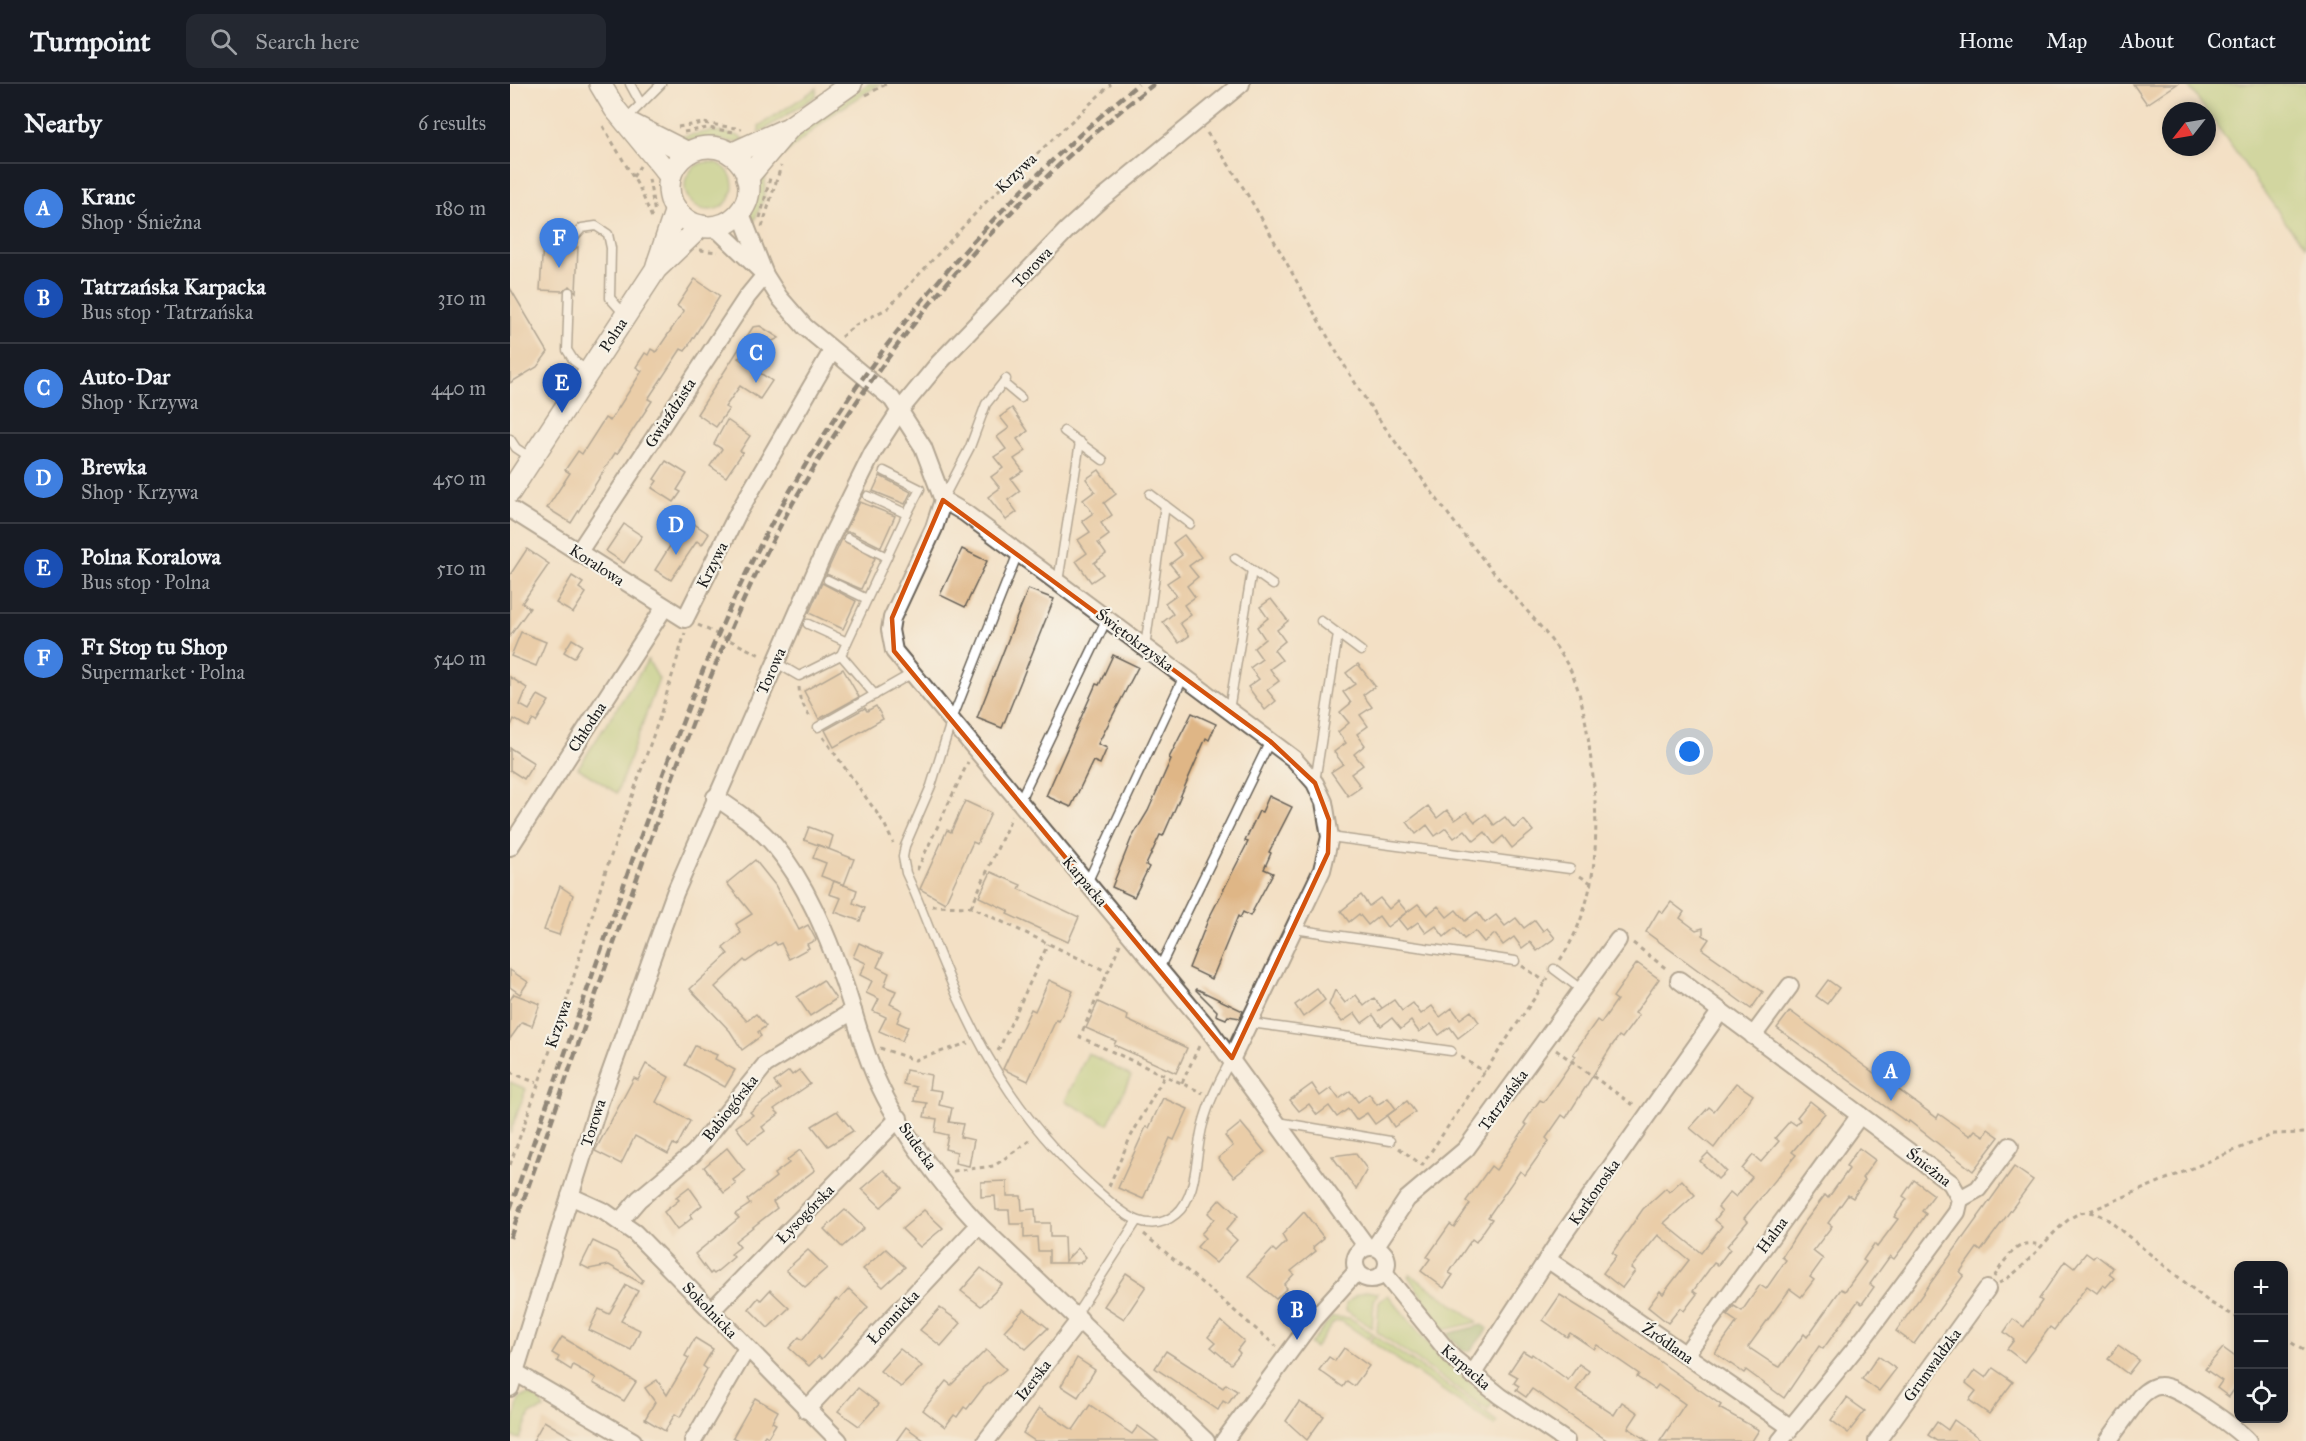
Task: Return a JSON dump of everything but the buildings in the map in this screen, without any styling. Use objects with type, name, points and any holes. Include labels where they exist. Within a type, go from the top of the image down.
[{"type":"street","points":[[600,84],[625,120],[688,153]]},
{"type":"street","points":[[747,178],[761,149],[851,84]]},
{"type":"street","name":"Torowa","points":[[513,1380],[610,1070],[657,941],[715,797],[849,498],[873,452],[901,409],[955,345],[1075,223],[1241,84]]},
{"type":"street","points":[[665,142],[670,176],[669,193],[676,209],[687,220],[708,226],[742,241]]},
{"type":"street","points":[[670,176],[677,163],[696,149],[714,148],[730,154],[741,164],[747,178],[747,195],[740,211],[729,221],[708,226]]},
{"type":"street","points":[[730,154],[761,149]]},
{"type":"street","name":"Polna","points":[[676,209],[676,241]]},
{"type":"street","points":[[740,211],[742,241],[792,314],[832,351],[881,388],[901,409],[924,447],[943,500]]},
{"type":"street","name":"Polna","points":[[510,492],[676,241],[708,226]]},
{"type":"street","name":"Gwiaździsta","points":[[578,553],[747,297],[765,275]]},
{"type":"street","name":"Krzywa","points":[[685,619],[738,513],[832,351]]},
{"type":"street","name":"Świętokrzyska","points":[[943,500],[1058,582],[1294,759],[1315,783],[1329,820],[1330,837],[1322,870],[1251,1023],[1232,1058]]},
{"type":"street","name":"Karpacka","points":[[943,500],[934,528],[892,618],[890,630],[894,651],[1208,1027],[1371,1247]]},
{"type":"street","name":"Koralowa","points":[[510,509],[664,608],[685,619]]},
{"type":"street","name":"Chłodna","points":[[510,847],[664,608]]},
{"type":"street","name":"Sudecka","points":[[715,797],[761,831],[786,860],[832,949],[877,1079],[898,1118],[937,1173],[979,1225],[1206,1441]]},
{"type":"street","name":"Tatrzańska","points":[[1371,1247],[1407,1199],[1466,1149],[1618,940]]},
{"type":"street","name":"Śnieżna","points":[[1678,980],[1951,1183],[1960,1199],[1957,1212],[1873,1326],[1785,1434]]},
{"type":"street","points":[[1753,1036],[1790,986]]},
{"type":"street","name":"Babiogórska","points":[[620,1221],[639,1199],[694,1153],[765,1065],[854,1011]]},
{"type":"street","name":"Karkonoska","points":[[1472,1375],[1547,1259],[1720,1012]]},
{"type":"street","name":"Halna","points":[[1685,1355],[1860,1115]]},
{"type":"street","name":"Łysogórska","points":[[711,1311],[898,1118]]},
{"type":"street","points":[[1960,1199],[1978,1189],[2010,1146]]},
{"type":"street","name":"Sokolnicka","points":[[570,1196],[620,1221],[839,1441]]},
{"type":"street","name":"Łomnicka","points":[[806,1410],[979,1225]]},
{"type":"street","points":[[1371,1247],[1386,1255],[1387,1264],[1384,1273],[1370,1279],[1358,1271],[1356,1257],[1371,1247]]},
{"type":"street","name":"Źródlana","points":[[1547,1259],[1685,1355],[1785,1434]]},
{"type":"street","points":[[1224,1441],[1325,1304],[1358,1271]]},
{"type":"street","name":"Karpacka","points":[[1384,1273],[1436,1340],[1472,1375],[1566,1441]]},
{"type":"street","name":"Grunwaldzka","points":[[1877,1441],[1987,1289]]},
{"type":"street","name":"Izerska","points":[[986,1441],[1078,1317]]},
{"type":"street","points":[[693,1441],[747,1348]]},
{"type":"street","points":[[513,1380],[633,1441]]},
{"type":"street","points":[[2108,1441],[2140,1397],[2146,1391],[2161,1386],[2176,1390],[2248,1441]]},
{"type":"lane","points":[[630,84],[641,104]]},
{"type":"lane","points":[[625,120],[661,84]]},
{"type":"lane","points":[[572,245],[573,238],[582,228],[596,226],[608,234],[611,248],[610,298],[625,315]]},
{"type":"lane","points":[[569,292],[567,350],[574,361],[589,372]]},
{"type":"lane","points":[[943,500],[970,447],[986,404],[1004,381],[1020,398]]},
{"type":"lane","points":[[1065,431],[1103,459]]},
{"type":"lane","points":[[510,439],[516,448],[532,459]]},
{"type":"lane","points":[[1058,582],[1080,442]]},
{"type":"lane","points":[[775,662],[799,676],[841,655],[920,489],[884,471]]},
{"type":"lane","points":[[1150,494],[1190,524]]},
{"type":"lane","points":[[868,496],[907,514]]},
{"type":"lane","points":[[1145,647],[1165,505]]},
{"type":"lane","points":[[848,538],[887,556]]},
{"type":"lane","points":[[1018,553],[951,722],[931,786],[905,846],[903,857],[946,971],[992,1065],[1039,1133],[1067,1165],[1135,1224],[1167,1220],[1184,1205],[1191,1183],[1202,1128],[1213,1097],[1232,1058]]},
{"type":"lane","points":[[1235,558],[1272,585]]},
{"type":"lane","points":[[1229,710],[1252,570]]},
{"type":"lane","points":[[828,580],[867,599]]},
{"type":"lane","points":[[1018,802],[1107,619]]},
{"type":"lane","points":[[1321,621],[1361,651]]},
{"type":"lane","points":[[808,624],[847,642]]},
{"type":"lane","points":[[1315,783],[1338,634]]},
{"type":"lane","points":[[841,655],[875,694]]},
{"type":"lane","points":[[818,727],[911,674]]},
{"type":"lane","points":[[1087,883],[1184,676]]},
{"type":"lane","points":[[1159,969],[1270,741]]},
{"type":"lane","points":[[1330,837],[1570,869]]},
{"type":"lane","points":[[1294,929],[1515,961]]},
{"type":"lane","points":[[1554,969],[1582,990]]},
{"type":"lane","points":[[1251,1023],[1452,1051]]},
{"type":"lane","points":[[1278,1122],[1390,1141]]},
{"type":"lane","points":[[1078,1317],[1135,1224]]},
{"type":"path","name":"Krzywa","points":[[832,351],[845,333],[888,308],[986,202],[1111,84]]},
{"type":"path","points":[[1198,122],[1223,156],[1274,239],[1321,328],[1378,417],[1488,566],[1551,643],[1572,675],[1586,723],[1598,811],[1591,883],[1580,926],[1546,982],[1422,1165],[1390,1141]]},
{"type":"path","points":[[665,142],[703,123],[748,130],[761,149],[771,172],[757,224],[742,241],[714,247],[676,241]]},
{"type":"path","points":[[708,128],[737,133],[761,149],[782,167],[776,175],[762,228],[729,252],[700,250],[689,253],[658,222],[649,192],[650,165],[665,142],[680,132],[708,128]]},
{"type":"path","name":"Krzywa","points":[[510,1165],[561,1018],[608,863],[681,652],[685,637],[685,619]]},
{"type":"path","points":[[685,619],[775,662]]},
{"type":"path","points":[[799,676],[800,699],[805,711],[818,727],[842,767],[862,790],[903,857]]},
{"type":"path","points":[[916,895],[916,873],[974,749]]},
{"type":"path","points":[[971,907],[1018,802]]},
{"type":"path","points":[[920,905],[971,907],[1108,972]]},
{"type":"path","points":[[1126,930],[1080,1037],[1213,1097]]},
{"type":"path","points":[[1618,940],[1622,935],[1678,980]]},
{"type":"path","points":[[992,1065],[1048,944]]},
{"type":"path","points":[[1515,961],[1546,982]]},
{"type":"path","points":[[1182,1083],[1208,1027]]},
{"type":"path","points":[[863,1042],[915,1060],[978,1040]]},
{"type":"path","points":[[1544,1042],[1647,1115]]},
{"type":"path","points":[[1452,1051],[1485,1072]]},
{"type":"path","points":[[510,1072],[537,1083]]},
{"type":"path","points":[[1104,1197],[1130,1138],[1165,1075]]},
{"type":"path","points":[[937,1173],[994,1166],[1039,1133]]},
{"type":"path","points":[[1987,1289],[2016,1274],[2071,1218],[2274,1134],[2306,1133]]},
{"type":"path","points":[[2088,1212],[2107,1219],[2209,1302],[2234,1315]]},
{"type":"path","points":[[1135,1224],[1287,1355]]},
{"type":"path","points":[[1987,1289],[2016,1248],[2034,1243],[2043,1246]]},
{"type":"path","points":[[2288,1341],[2306,1352]]},
{"type":"highlighted area","points":[[943,500],[1270,741],[1315,783],[1329,820],[1328,853],[1232,1058],[894,651],[892,618]]},
{"type":"green space","points":[[868,84],[880,84],[831,115],[779,159],[776,156],[812,123]]},
{"type":"green space","points":[[2187,84],[2306,84],[2306,246],[2289,227],[2216,125],[2216,102],[2200,102]]},
{"type":"green space","points":[[817,88],[816,96],[759,133],[759,126]]},
{"type":"green space","points":[[712,131],[736,135],[746,140],[733,142],[712,139],[691,140],[678,137]]},
{"type":"green space","points":[[709,162],[726,169],[733,186],[726,203],[709,210],[692,203],[685,186],[692,169]]},
{"type":"green space","points":[[766,171],[764,198],[752,226],[753,197]]},
{"type":"green space","points":[[648,660],[659,679],[617,793],[578,768]]},
{"type":"green space","points":[[1088,1053],[1131,1076],[1108,1124],[1065,1101]]},
{"type":"green space","points":[[510,1082],[526,1089],[510,1134]]},
{"type":"green space","points":[[1410,1274],[1478,1322],[1444,1330],[1408,1276]]},
{"type":"green space","points":[[1367,1291],[1378,1293],[1374,1301],[1372,1328],[1346,1310],[1346,1304],[1356,1295]]},
{"type":"green space","points":[[1388,1295],[1435,1352],[1493,1402],[1488,1410],[1377,1332],[1379,1302]]},
{"type":"green space","points":[[1332,1317],[1350,1318],[1372,1333],[1368,1339],[1341,1321],[1334,1322],[1315,1348],[1310,1344]]},
{"type":"green space","points":[[1482,1325],[1488,1329],[1470,1351],[1463,1351],[1447,1334]]},
{"type":"green space","points":[[1374,1335],[1476,1405],[1497,1422],[1495,1426],[1370,1341]]},
{"type":"green space","points":[[529,1394],[539,1399],[544,1409],[530,1414],[520,1439],[510,1436],[519,1399]]},
{"type":"railway","points":[[510,1209],[665,768],[740,585],[786,498],[860,382],[900,328],[944,275],[989,224],[1037,176],[1138,84]]},
{"type":"railway","points":[[510,1238],[689,732],[727,637],[794,501],[830,442],[869,385],[954,275],[1049,174],[1154,84]]},
{"type":"place","name":"F1 Stop tu Shop","points":[[559,268]]},
{"type":"place","name":"Auto-Dar","points":[[756,383]]},
{"type":"place","name":"Polna Koralowa","points":[[562,413]]},
{"type":"place","name":"Brewka","points":[[676,555]]},
{"type":"place","name":"Kranc","points":[[1891,1101]]},
{"type":"place","name":"Tatrzańska Karpacka","points":[[1297,1340]]}]
